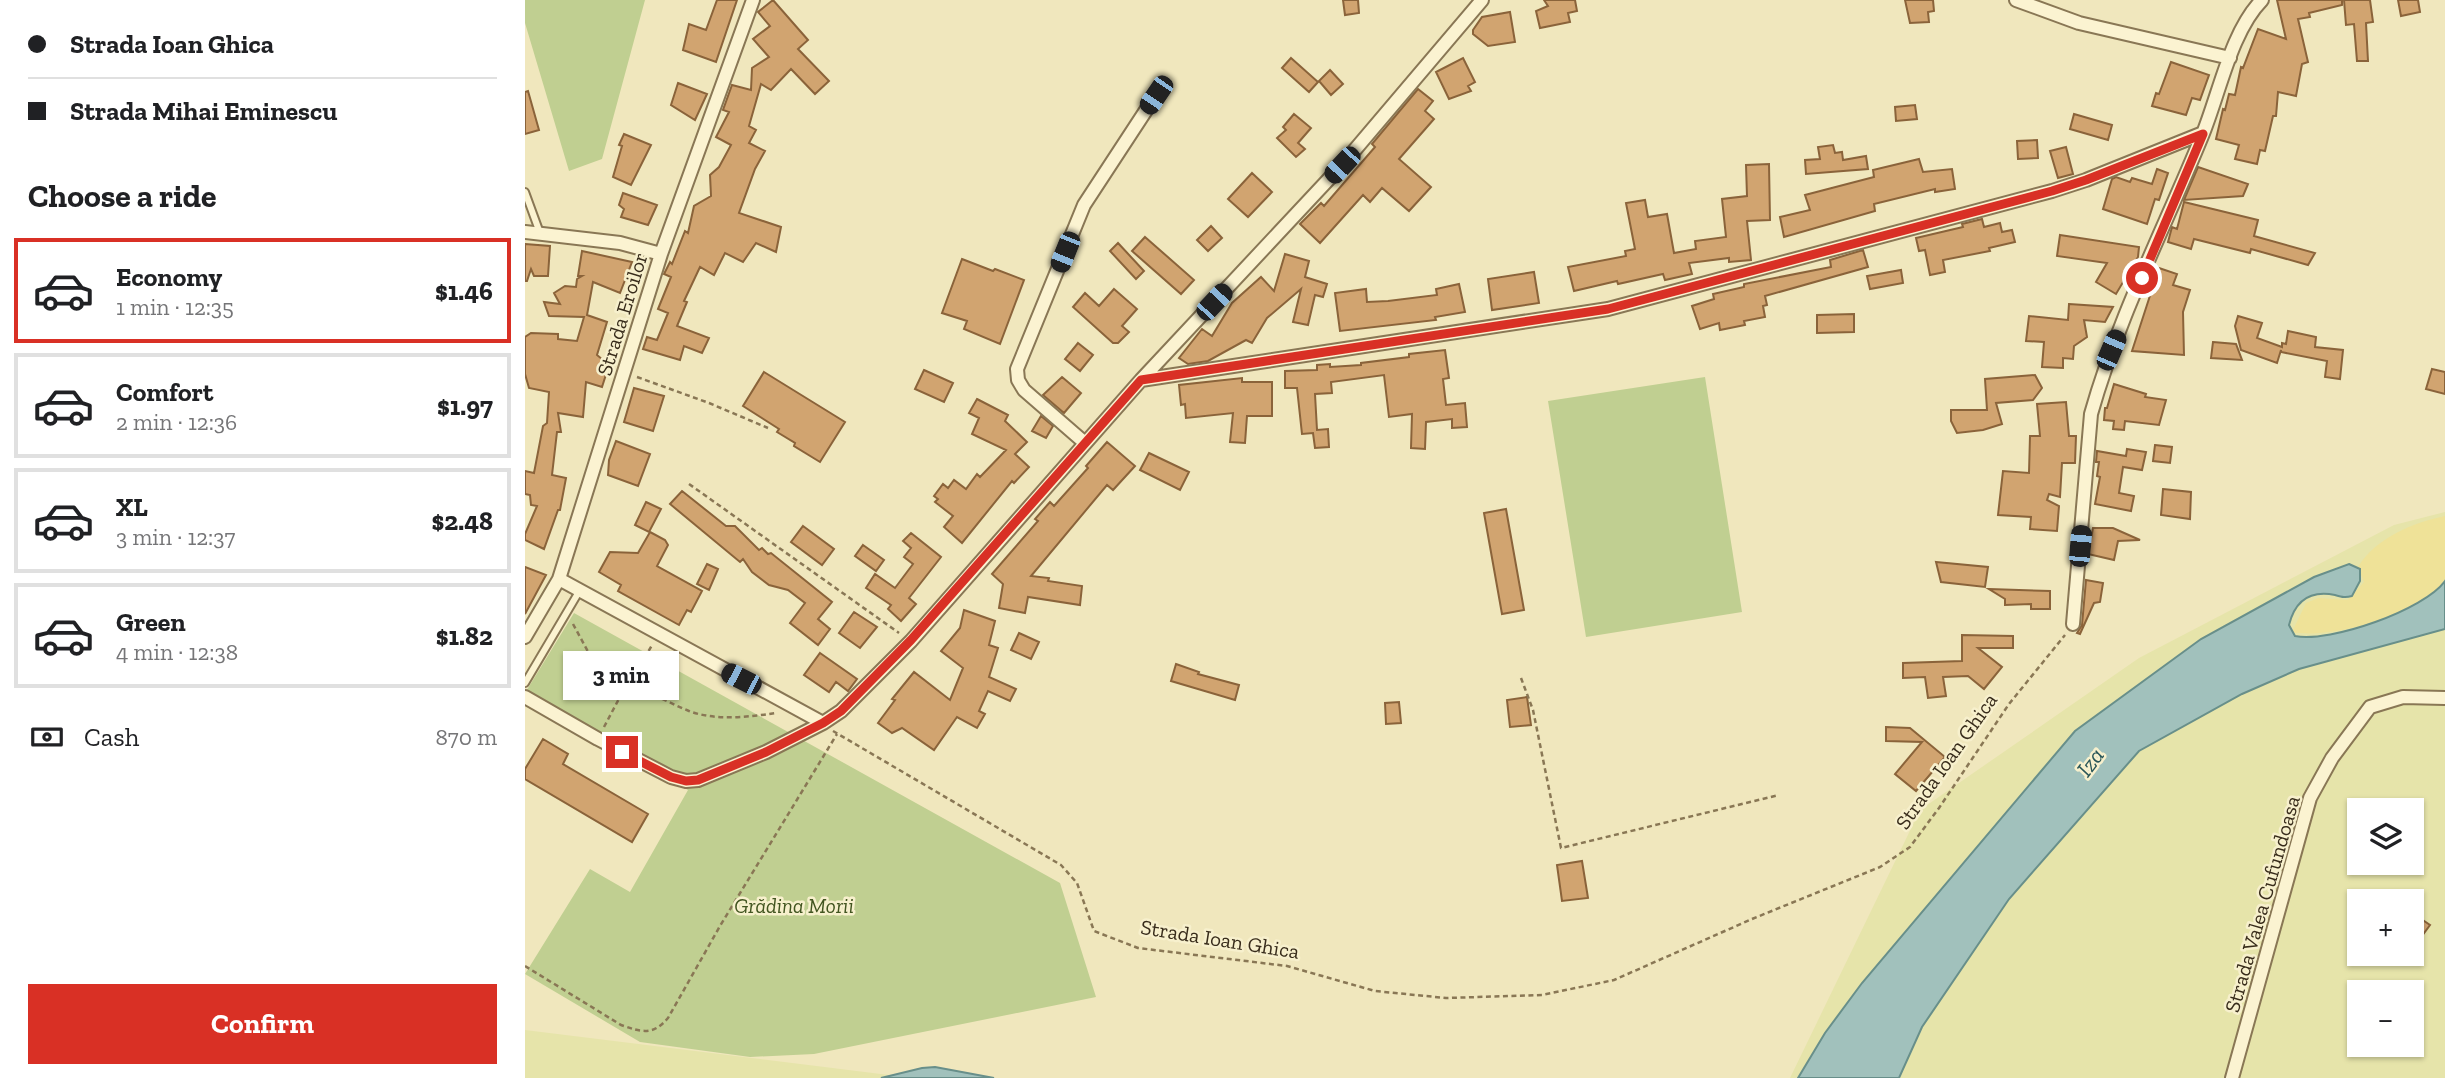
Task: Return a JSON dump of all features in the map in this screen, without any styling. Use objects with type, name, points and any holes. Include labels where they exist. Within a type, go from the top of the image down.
[{"type":"street","name":"Strada Eroilor","points":[[525,636],[559,579],[661,254],[753,0]]},
{"type":"street","points":[[526,700],[671,777],[686,781],[698,780],[766,752],[841,711],[911,640],[1141,380],[1342,165],[1482,0]]},
{"type":"street","points":[[2016,0],[2079,23],[2230,58]]},
{"type":"street","points":[[2073,624],[2091,415],[2111,350],[2203,134],[2230,58],[2251,11],[2262,0]]},
{"type":"street","points":[[1085,443],[1024,390],[1018,380],[1017,369],[1084,205],[1156,95]]},
{"type":"street","points":[[1141,380],[1608,309],[2052,191],[2203,134]]},
{"type":"street","points":[[525,232],[620,243],[661,254]]},
{"type":"street","points":[[559,579],[823,723]]},
{"type":"street","name":"Strada Valea Cufundoasa","points":[[2232,1078],[2310,798],[2332,758],[2370,707],[2403,697],[2445,698]]},
{"type":"lane","points":[[525,192],[540,233]]},
{"type":"lane","points":[[525,684],[580,590]]},
{"type":"path","points":[[624,373],[709,403],[768,428]]},
{"type":"path","points":[[689,484],[911,640]]},
{"type":"path","points":[[566,613],[592,659],[616,677]]},
{"type":"path","name":"Strada Ioan Ghica","points":[[837,734],[1061,865],[1077,883],[1094,931],[1138,948],[1287,966],[1375,991],[1446,998],[1542,995],[1613,980],[1880,867],[1910,847],[2009,704],[2073,624]]},
{"type":"path","points":[[636,673],[659,634]]},
{"type":"path","points":[[625,670],[636,673],[640,679],[639,688],[632,694],[622,693],[616,687],[616,677],[625,670]]},
{"type":"path","points":[[1521,678],[1533,710],[1561,848],[1779,795]]},
{"type":"path","points":[[639,688],[691,712],[719,716],[753,716],[776,712]]},
{"type":"path","points":[[597,739],[622,693]]},
{"type":"path","points":[[525,966],[621,1025],[637,1030],[651,1031],[660,1028],[837,734],[823,723]]},
{"type":"shaded area","points":[[2445,512],[2445,1078],[1790,1078],[1920,810],[2139,658],[2394,525]]},
{"type":"shaded area","points":[[525,1030],[913,1078],[525,1078]]},
{"type":"green space","points":[[525,0],[645,0],[602,159],[569,171],[525,23]]},
{"type":"green space","points":[[1705,377],[1742,612],[1586,637],[1548,401]]},
{"type":"green space","name":"Grădina Morii","points":[[574,613],[1060,883],[1096,997],[814,1054],[750,1057],[640,1042],[525,974],[590,869],[630,892],[688,790],[525,704],[525,693]]},
{"type":"sand","points":[[2445,516],[2445,579],[2434,592],[2418,603],[2375,622],[2329,632],[2292,632],[2306,603],[2318,598],[2348,600],[2364,582],[2358,567],[2385,540],[2420,523]]},
{"type":"water","name":"Iza","points":[[2349,564],[2360,569],[2360,581],[2352,596],[2318,594],[2305,599],[2295,609],[2289,625],[2295,636],[2330,634],[2375,622],[2418,603],[2445,581],[2445,629],[2299,669],[2242,694],[2139,751],[2009,899],[1922,1027],[1899,1078],[1798,1078],[1825,1033],[1862,983],[2075,731],[2201,639],[2314,577]]},
{"type":"water","points":[[935,1067],[994,1078],[881,1078]]},
{"type":"building","points":[[717,0],[737,0],[716,62],[683,50],[689,24],[706,30]]},
{"type":"building","points":[[773,0],[808,40],[798,49],[829,81],[815,94],[791,69],[771,90],[761,84],[749,126],[756,130],[749,143],[765,151],[755,169],[739,213],[781,227],[776,252],[756,243],[743,262],[725,253],[714,275],[700,267],[684,301],[687,302],[677,326],[709,338],[702,353],[684,346],[680,360],[643,349],[647,337],[657,340],[668,313],[658,309],[671,277],[664,274],[670,262],[672,264],[685,231],[688,233],[694,206],[711,196],[710,175],[719,167],[731,145],[716,137],[729,112],[723,110],[732,85],[751,90],[752,68],[769,57],[753,39],[770,26],[758,12]]},
{"type":"building","points":[[1343,0],[1358,0],[1359,13],[1345,15]]},
{"type":"building","points":[[1544,0],[1575,0],[1577,11],[1568,13],[1570,22],[1540,28],[1536,11],[1548,6]]},
{"type":"building","points":[[1905,0],[1933,0],[1934,11],[1928,12],[1929,22],[1910,23]]},
{"type":"building","points":[[2277,0],[2342,0],[2342,5],[2309,13],[2310,17],[2298,19],[2308,62],[2302,64],[2296,96],[2278,92],[2276,116],[2273,116],[2265,151],[2260,150],[2257,164],[2235,159],[2239,145],[2216,139],[2223,109],[2225,110],[2229,94],[2235,95],[2241,67],[2243,68],[2258,29],[2286,39]]},
{"type":"building","points":[[2344,0],[2370,0],[2373,22],[2366,23],[2368,61],[2357,61],[2354,24],[2346,25]]},
{"type":"building","points":[[2398,0],[2418,0],[2420,12],[2401,16]]},
{"type":"building","points":[[1510,12],[1515,42],[1488,46],[1473,34],[1482,17]]},
{"type":"building","points":[[1291,58],[1318,82],[1309,92],[1282,68]]},
{"type":"building","points":[[1463,58],[1475,82],[1468,86],[1471,91],[1449,99],[1436,72]]},
{"type":"building","points":[[2171,62],[2209,75],[2200,100],[2192,98],[2186,115],[2152,106]]},
{"type":"building","points":[[1330,70],[1343,84],[1331,95],[1319,81]]},
{"type":"building","points":[[678,83],[707,94],[695,120],[671,105]]},
{"type":"building","points":[[1418,89],[1433,101],[1425,111],[1434,119],[1399,159],[1431,187],[1409,211],[1382,188],[1370,202],[1363,195],[1320,243],[1300,224],[1321,203],[1324,206],[1375,147],[1372,144]]},
{"type":"building","points":[[528,91],[539,130],[525,134],[525,92]]},
{"type":"building","points":[[1915,105],[1917,119],[1896,121],[1895,107]]},
{"type":"building","points":[[1294,114],[1311,128],[1298,143],[1305,149],[1296,157],[1277,138],[1286,130],[1283,127]]},
{"type":"building","points":[[2074,114],[2112,125],[2108,140],[2070,129]]},
{"type":"building","points":[[624,134],[651,145],[631,185],[613,177],[622,146],[619,145]]},
{"type":"building","points":[[2037,140],[2038,158],[2018,159],[2017,141]]},
{"type":"building","points":[[1833,145],[1835,153],[1842,152],[1843,160],[1866,156],[1868,169],[1806,174],[1805,160],[1820,159],[1818,147]]},
{"type":"building","points":[[2066,147],[2073,174],[2058,178],[2050,151]]},
{"type":"building","points":[[1919,159],[1923,172],[1952,169],[1955,189],[1935,192],[1935,189],[1874,204],[1875,211],[1784,237],[1780,217],[1810,210],[1805,195],[1874,177],[1873,170]]},
{"type":"building","points":[[1769,164],[1770,220],[1747,221],[1751,260],[1729,262],[1729,258],[1689,263],[1692,274],[1665,280],[1663,274],[1574,291],[1568,267],[1626,256],[1625,251],[1635,249],[1626,203],[1645,200],[1648,217],[1667,214],[1674,253],[1696,249],[1695,241],[1726,237],[1722,199],[1747,196],[1746,165]]},
{"type":"building","points":[[2198,167],[2248,184],[2243,196],[2184,200]]},
{"type":"building","points":[[2157,169],[2168,173],[2159,200],[2155,199],[2147,224],[2103,209],[2112,179],[2116,177],[2130,182],[2132,178],[2152,184]]},
{"type":"building","points":[[1252,173],[1272,192],[1248,217],[1228,199]]},
{"type":"building","points":[[623,193],[657,205],[648,225],[621,217],[624,209],[619,205]]},
{"type":"building","points":[[2184,202],[2258,220],[2254,236],[2315,253],[2308,265],[2251,249],[2250,253],[2194,239],[2191,249],[2168,242],[2172,227],[2177,229]]},
{"type":"building","points":[[1982,219],[1984,227],[2000,223],[2002,232],[2012,230],[2015,242],[1989,248],[1990,251],[1943,260],[1945,272],[1930,275],[1925,250],[1919,251],[1916,238],[1963,227],[1962,224]]},
{"type":"building","points":[[1211,226],[1222,238],[1208,251],[1197,240]]},
{"type":"building","points":[[2060,235],[2139,247],[2138,257],[2116,294],[2096,282],[2107,263],[2057,256]]},
{"type":"building","points":[[1145,237],[1194,280],[1181,294],[1132,251]]},
{"type":"building","points":[[1118,243],[1144,271],[1136,279],[1110,251]]},
{"type":"building","points":[[525,244],[550,246],[548,276],[534,276],[531,269],[525,281]]},
{"type":"building","points":[[1863,250],[1868,267],[1765,296],[1765,317],[1744,321],[1745,325],[1720,330],[1719,323],[1700,329],[1692,306],[1714,299],[1713,294],[1744,287],[1744,284],[1831,267],[1830,260]]},
{"type":"building","points":[[582,251],[632,262],[620,293],[593,282],[587,315],[607,322],[597,355],[609,365],[602,387],[586,382],[583,417],[558,413],[561,432],[557,432],[552,475],[566,478],[560,510],[544,549],[525,540],[537,506],[531,505],[530,495],[525,494],[525,471],[534,473],[543,426],[547,423],[549,392],[529,388],[525,374],[525,337],[531,333],[558,334],[558,339],[577,341],[584,317],[549,316],[544,302],[560,304],[554,293],[565,286],[576,287],[577,279],[582,276],[578,276]]},
{"type":"building","points":[[1285,254],[1309,261],[1305,277],[1327,284],[1323,297],[1315,295],[1308,325],[1293,322],[1301,289],[1267,318],[1252,343],[1246,340],[1208,361],[1188,364],[1179,358],[1202,329],[1212,336],[1232,303],[1261,277],[1274,291]]},
{"type":"building","points":[[962,259],[1024,280],[1000,344],[964,329],[967,321],[942,313]]},
{"type":"building","points":[[2159,268],[2177,274],[2173,285],[2190,290],[2183,312],[2184,355],[2132,351]]},
{"type":"building","points":[[1901,270],[1903,283],[1870,289],[1867,276]]},
{"type":"building","points":[[1534,272],[1539,303],[1492,310],[1488,279]]},
{"type":"building","points":[[1459,284],[1465,312],[1435,317],[1436,320],[1340,331],[1335,293],[1366,289],[1367,302],[1388,301],[1437,295],[1436,289]]},
{"type":"building","points":[[1114,289],[1137,309],[1122,326],[1129,332],[1118,343],[1113,343],[1073,307],[1085,293],[1099,306]]},
{"type":"building","points":[[2069,304],[2113,307],[2105,322],[2084,320],[2087,337],[2074,346],[2073,359],[2063,358],[2063,368],[2042,367],[2044,342],[2026,341],[2029,316],[2068,320]]},
{"type":"building","points":[[1854,314],[1854,332],[1817,333],[1817,315]]},
{"type":"building","points":[[2238,316],[2262,323],[2257,338],[2282,347],[2282,343],[2286,344],[2288,331],[2316,337],[2315,347],[2343,350],[2340,379],[2325,377],[2327,361],[2281,350],[2277,363],[2241,350],[2235,326]]},
{"type":"building","points":[[2213,342],[2236,344],[2242,360],[2211,358]]},
{"type":"building","points":[[1078,343],[1093,355],[1080,371],[1065,359]]},
{"type":"building","points":[[1445,350],[1449,378],[1443,379],[1446,405],[1465,403],[1467,427],[1452,428],[1452,419],[1426,422],[1425,449],[1411,448],[1412,414],[1389,417],[1384,375],[1331,382],[1332,393],[1315,394],[1317,430],[1328,429],[1329,447],[1315,448],[1313,433],[1302,434],[1297,388],[1285,388],[1285,371],[1317,370],[1317,365],[1361,365],[1409,357],[1409,354]]},
{"type":"building","points":[[2432,369],[2445,372],[2445,394],[2426,389]]},
{"type":"building","points":[[924,370],[953,383],[944,402],[915,389]]},
{"type":"building","points":[[764,372],[845,422],[820,462],[794,446],[795,443],[777,432],[779,429],[743,406]]},
{"type":"building","points":[[2035,375],[2042,388],[2033,400],[1996,403],[2002,424],[1983,430],[1957,433],[1951,421],[1951,410],[1987,410],[1985,379]]},
{"type":"building","points":[[1062,377],[1081,393],[1064,413],[1043,395]]},
{"type":"building","points":[[1242,378],[1242,382],[1272,382],[1272,416],[1247,416],[1245,443],[1230,442],[1233,413],[1186,418],[1185,404],[1181,405],[1179,385]]},
{"type":"building","points":[[2114,384],[2146,394],[2145,397],[2166,400],[2159,425],[2125,421],[2124,430],[2113,429],[2114,421],[2104,420],[2105,408]]},
{"type":"building","points":[[634,388],[664,396],[653,431],[624,422]]},
{"type":"building","points":[[977,399],[1008,415],[1005,421],[1027,442],[1015,454],[1029,467],[1014,483],[1012,481],[962,543],[944,527],[953,516],[935,502],[938,499],[934,496],[943,484],[948,488],[954,480],[966,489],[977,474],[980,477],[1006,450],[972,434],[979,418],[969,413]]},
{"type":"building","points":[[2066,402],[2069,436],[2076,436],[2075,463],[2062,463],[2060,497],[2049,494],[2047,500],[2059,506],[2057,531],[2030,529],[2031,517],[1998,515],[2003,471],[2029,473],[2030,436],[2040,436],[2037,404]]},
{"type":"building","points":[[1041,416],[1053,426],[1046,438],[1032,431]]},
{"type":"building","points":[[616,441],[650,454],[638,486],[608,475],[609,460]]},
{"type":"building","points":[[1107,442],[1135,466],[1113,490],[1107,485],[1031,576],[1082,586],[1080,605],[1028,597],[1025,613],[999,608],[1003,584],[992,574],[1038,521],[1035,519],[1050,502],[1054,506]]},
{"type":"building","points":[[2155,445],[2172,447],[2170,463],[2153,461]]},
{"type":"building","points":[[2127,449],[2146,452],[2142,470],[2123,467],[2119,493],[2134,496],[2131,511],[2095,504],[2100,477],[2097,476],[2097,451],[2126,456]]},
{"type":"building","points":[[1149,453],[1189,472],[1180,490],[1140,470]]},
{"type":"building","points":[[2163,489],[2191,492],[2190,519],[2161,515]]},
{"type":"building","points":[[682,491],[726,526],[735,526],[759,550],[762,548],[768,554],[771,553],[832,602],[818,619],[830,629],[818,645],[790,623],[805,603],[788,590],[769,585],[752,572],[743,559],[740,562],[670,504]]},
{"type":"building","points":[[646,502],[661,509],[649,532],[635,525]]},
{"type":"building","points":[[1506,509],[1524,610],[1502,614],[1484,513]]},
{"type":"building","points":[[803,526],[834,549],[822,565],[791,542]]},
{"type":"building","points":[[2093,528],[2113,528],[2140,540],[2118,541],[2114,560],[2088,554]]},
{"type":"building","points":[[650,532],[665,540],[668,545],[657,566],[702,591],[691,612],[687,610],[679,625],[618,591],[621,585],[599,572],[610,552],[638,553]]},
{"type":"building","points":[[911,533],[941,557],[909,598],[916,604],[901,621],[888,609],[891,605],[866,588],[875,574],[895,588],[913,564],[904,557],[911,548],[903,541]]},
{"type":"building","points":[[863,545],[884,560],[876,571],[855,556]]},
{"type":"building","points":[[1936,562],[1988,567],[1985,587],[1941,582]]},
{"type":"building","points":[[707,564],[718,569],[709,590],[697,584]]},
{"type":"building","points":[[525,567],[546,575],[525,614]]},
{"type":"building","points":[[2086,580],[2103,583],[2100,602],[2094,603],[2080,634],[2077,633],[2082,625]]},
{"type":"building","points":[[1989,589],[2050,591],[2050,609],[2031,609],[2031,604],[2005,605],[2005,599]]},
{"type":"building","points":[[964,610],[995,621],[989,645],[998,648],[989,677],[1016,689],[1010,701],[988,691],[979,711],[985,714],[977,728],[957,717],[934,750],[902,728],[892,733],[878,723],[895,700],[892,699],[914,672],[950,700],[963,668],[941,651],[960,628]]},
{"type":"building","points":[[854,612],[877,627],[860,648],[839,633]]},
{"type":"building","points":[[1019,633],[1039,642],[1031,659],[1011,650]]},
{"type":"building","points":[[1962,635],[2013,636],[2013,648],[1978,648],[2002,667],[1984,689],[1968,676],[1943,677],[1946,696],[1928,698],[1925,677],[1903,678],[1903,663],[1962,661]]},
{"type":"building","points":[[820,653],[857,679],[848,691],[836,682],[829,692],[804,675]]},
{"type":"building","points":[[1176,664],[1199,672],[1198,674],[1239,685],[1235,700],[1171,681]]},
{"type":"building","points":[[1527,697],[1531,725],[1510,727],[1507,700]]},
{"type":"building","points":[[1399,702],[1401,723],[1386,724],[1385,703]]},
{"type":"building","points":[[1886,727],[1910,728],[1945,757],[1916,791],[1895,774],[1922,742],[1886,741]]},
{"type":"building","points":[[543,739],[568,754],[563,764],[648,814],[632,842],[525,779],[525,769]]},
{"type":"building","points":[[1582,861],[1588,898],[1562,901],[1557,865]]},
{"type":"building","points":[[2424,921],[2430,925],[2424,933]]},
{"type":"route","points":[[622,752],[671,777],[686,781],[698,780],[766,752],[841,711],[911,640],[1141,380],[1608,309],[2052,191],[2203,134],[2142,278]]}]
